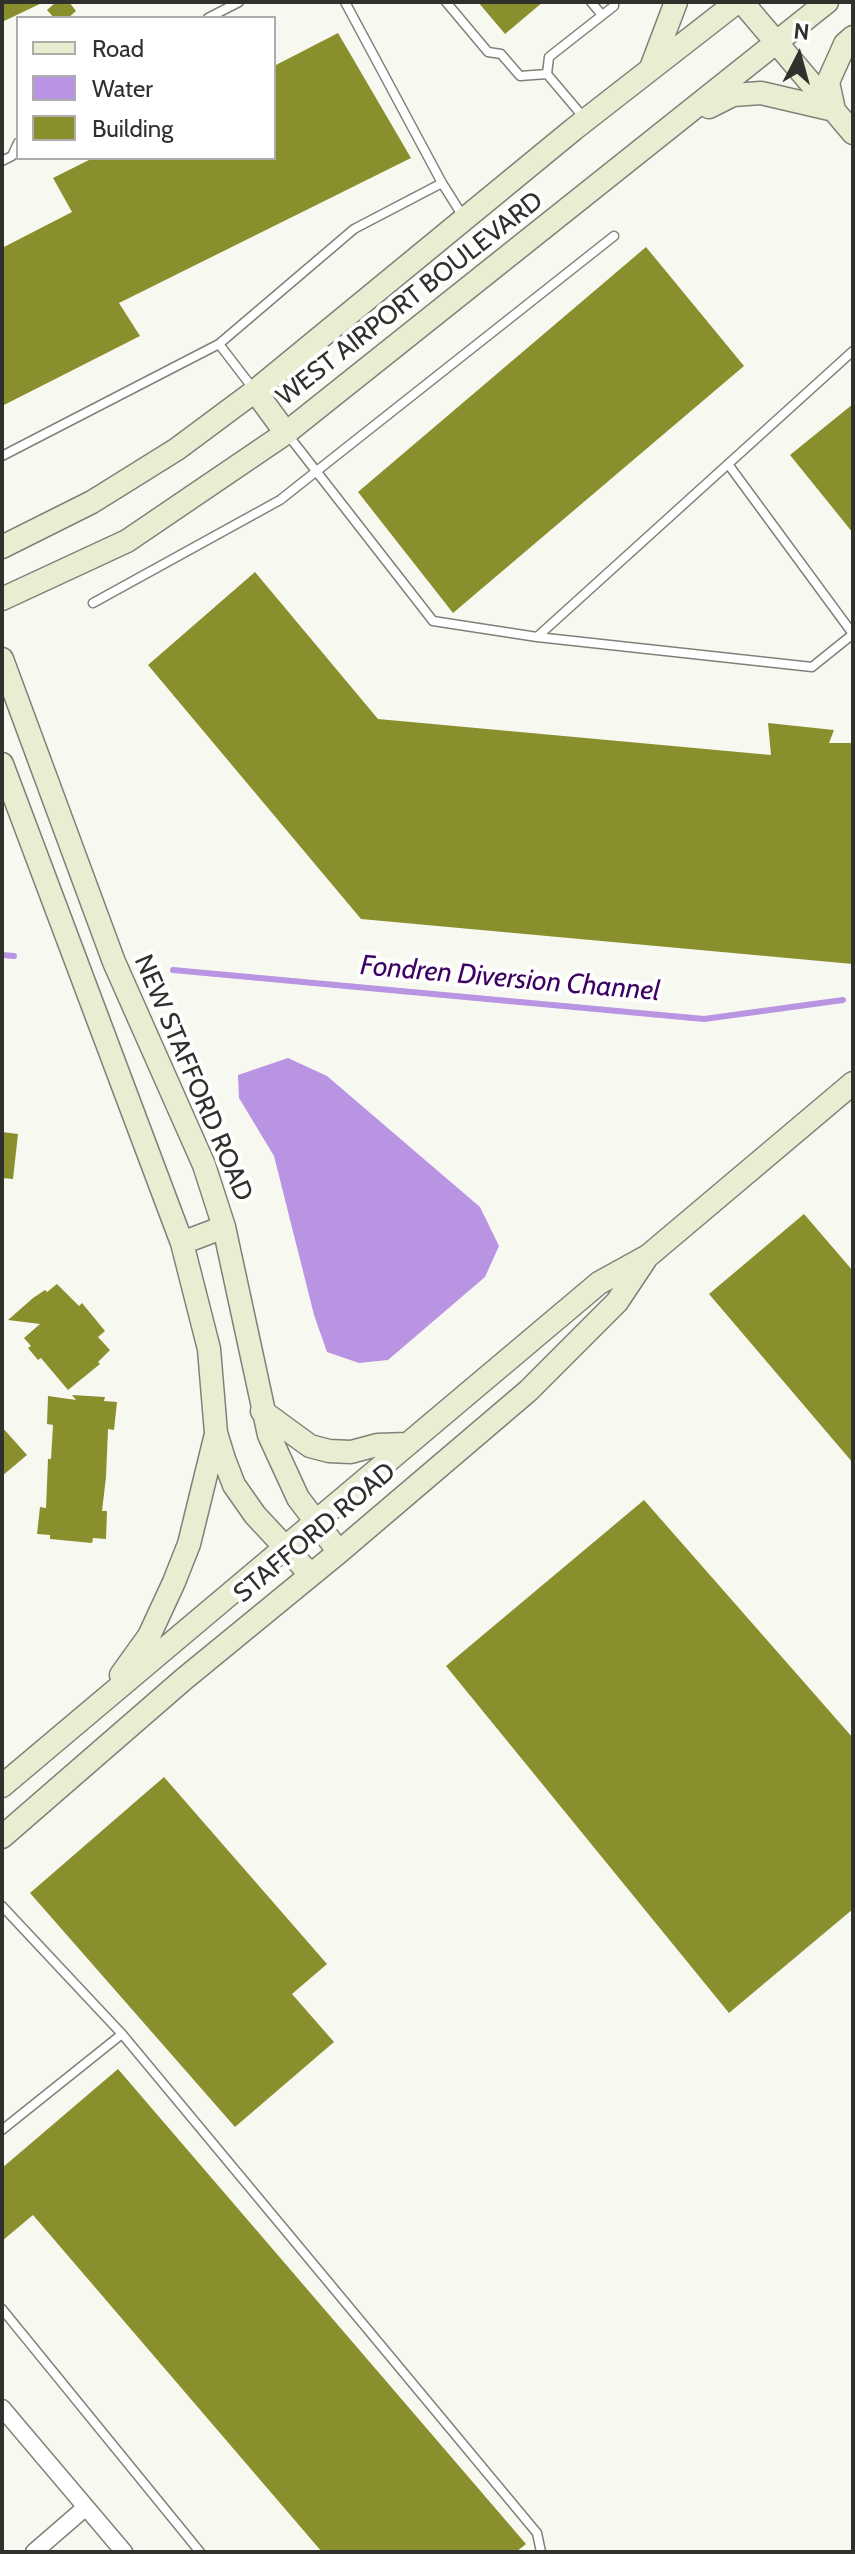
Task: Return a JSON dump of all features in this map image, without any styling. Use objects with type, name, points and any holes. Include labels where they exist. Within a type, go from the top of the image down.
[{"type":"main road","points":[[651,69],[676,2]]},
{"type":"main road","points":[[739,2],[778,43],[853,133]]},
{"type":"main road","name":"WEST AIRPORT BOULEVARD","points":[[2,547],[92,502],[165,457],[255,391],[586,120],[739,2]]},
{"type":"main road","name":"WEST AIRPORT BOULEVARD","points":[[2,599],[127,541],[286,433],[827,2]]},
{"type":"main road","points":[[834,110],[828,82],[845,44],[853,37]]},
{"type":"main road","points":[[671,127],[733,95],[761,93],[834,110]]},
{"type":"main road","points":[[255,391],[286,433]]},
{"type":"main road","name":"NEW STAFFORD ROAD","points":[[2,659],[114,962],[204,1165],[224,1227],[262,1411],[281,1464],[298,1498],[339,1552]]},
{"type":"main road","points":[[2,764],[182,1243],[209,1349],[216,1433],[234,1485],[255,1515],[310,1574]]},
{"type":"main road","name":"STAFFORD ROAD","points":[[2,1786],[599,1283],[648,1256],[853,1083]]},
{"type":"main road","points":[[182,1243],[224,1227]]},
{"type":"main road","name":"STAFFORD ROAD","points":[[2,1837],[184,1679],[528,1391],[617,1302],[648,1256]]},
{"type":"main road","points":[[262,1411],[310,1446],[329,1451],[351,1452],[377,1445],[407,1444]]},
{"type":"main road","points":[[99,1704],[149,1636],[174,1582],[189,1544],[216,1433]]},
{"type":"street","points":[[2,2408],[124,2552]]},
{"type":"street","points":[[34,2552],[86,2507]]},
{"type":"lane","points":[[212,16],[239,2]]},
{"type":"lane","points":[[345,2],[442,183],[465,219]]},
{"type":"lane","points":[[446,2],[488,52],[501,54],[520,76],[547,74]]},
{"type":"lane","points":[[591,2],[602,15]]},
{"type":"lane","points":[[586,120],[547,74],[549,57],[614,6],[614,2]]},
{"type":"lane","points":[[2,161],[12,156],[16,147]]},
{"type":"lane","points":[[2,456],[219,344],[354,229],[442,183]]},
{"type":"lane","points":[[93,603],[280,500],[614,236]]},
{"type":"lane","points":[[219,344],[255,391]]},
{"type":"lane","points":[[537,637],[853,351]]},
{"type":"lane","points":[[286,433],[433,621],[537,637],[812,667],[853,634],[728,464]]},
{"type":"lane","points":[[2,1906],[122,2034],[537,2533],[541,2552]]},
{"type":"lane","points":[[2,2130],[122,2034]]},
{"type":"lane","points":[[2,2309],[200,2552]]},
{"type":"water","points":[[288,1058],[327,1076],[480,1207],[499,1246],[485,1277],[388,1360],[359,1363],[327,1352],[314,1315],[274,1156],[239,1098],[238,1075]]},
{"type":"building","points":[[2,2],[44,2],[2,22]]},
{"type":"building","points":[[56,2],[69,2],[76,11],[70,16],[52,16],[47,10]]},
{"type":"building","points":[[478,2],[543,2],[505,34]]},
{"type":"building","points":[[338,33],[411,158],[119,303],[140,336],[2,406],[2,248],[72,212],[53,178],[89,160],[276,160],[276,65]]},
{"type":"building","points":[[646,247],[744,366],[453,613],[358,492]]},
{"type":"building","points":[[853,404],[853,533],[790,455]]},
{"type":"building","points":[[255,572],[378,719],[771,755],[768,723],[834,730],[829,743],[853,743],[853,964],[361,919],[148,665]]},
{"type":"building","points":[[2,1132],[18,1134],[13,1179],[2,1178]]},
{"type":"building","points":[[804,1214],[853,1271],[853,1463],[709,1294]]},
{"type":"building","points":[[57,1284],[79,1306],[82,1303],[105,1331],[98,1337],[110,1350],[98,1362],[100,1364],[68,1390],[41,1358],[38,1360],[28,1348],[31,1346],[24,1338],[40,1324],[8,1320],[33,1298]]},
{"type":"building","points":[[72,1395],[105,1397],[104,1401],[117,1402],[114,1430],[108,1429],[102,1511],[107,1511],[106,1539],[93,1538],[92,1543],[50,1539],[50,1535],[37,1534],[40,1507],[46,1508],[48,1459],[51,1459],[53,1425],[47,1424],[48,1396],[76,1400]]},
{"type":"building","points":[[2,1427],[27,1455],[2,1476]]},
{"type":"building","points":[[644,1500],[853,1738],[853,1909],[729,2013],[446,1666]]},
{"type":"building","points":[[164,1777],[327,1964],[292,1994],[334,2042],[235,2127],[30,1893]]},
{"type":"building","points":[[118,2069],[526,2544],[516,2552],[322,2552],[33,2215],[2,2241],[2,2168]]},
{"type":"waterway","name":"Fondren Diversion Channel","points":[[2,955],[14,956]]},
{"type":"waterway","name":"Fondren Diversion Channel","points":[[173,970],[704,1019],[843,1000]]}]
